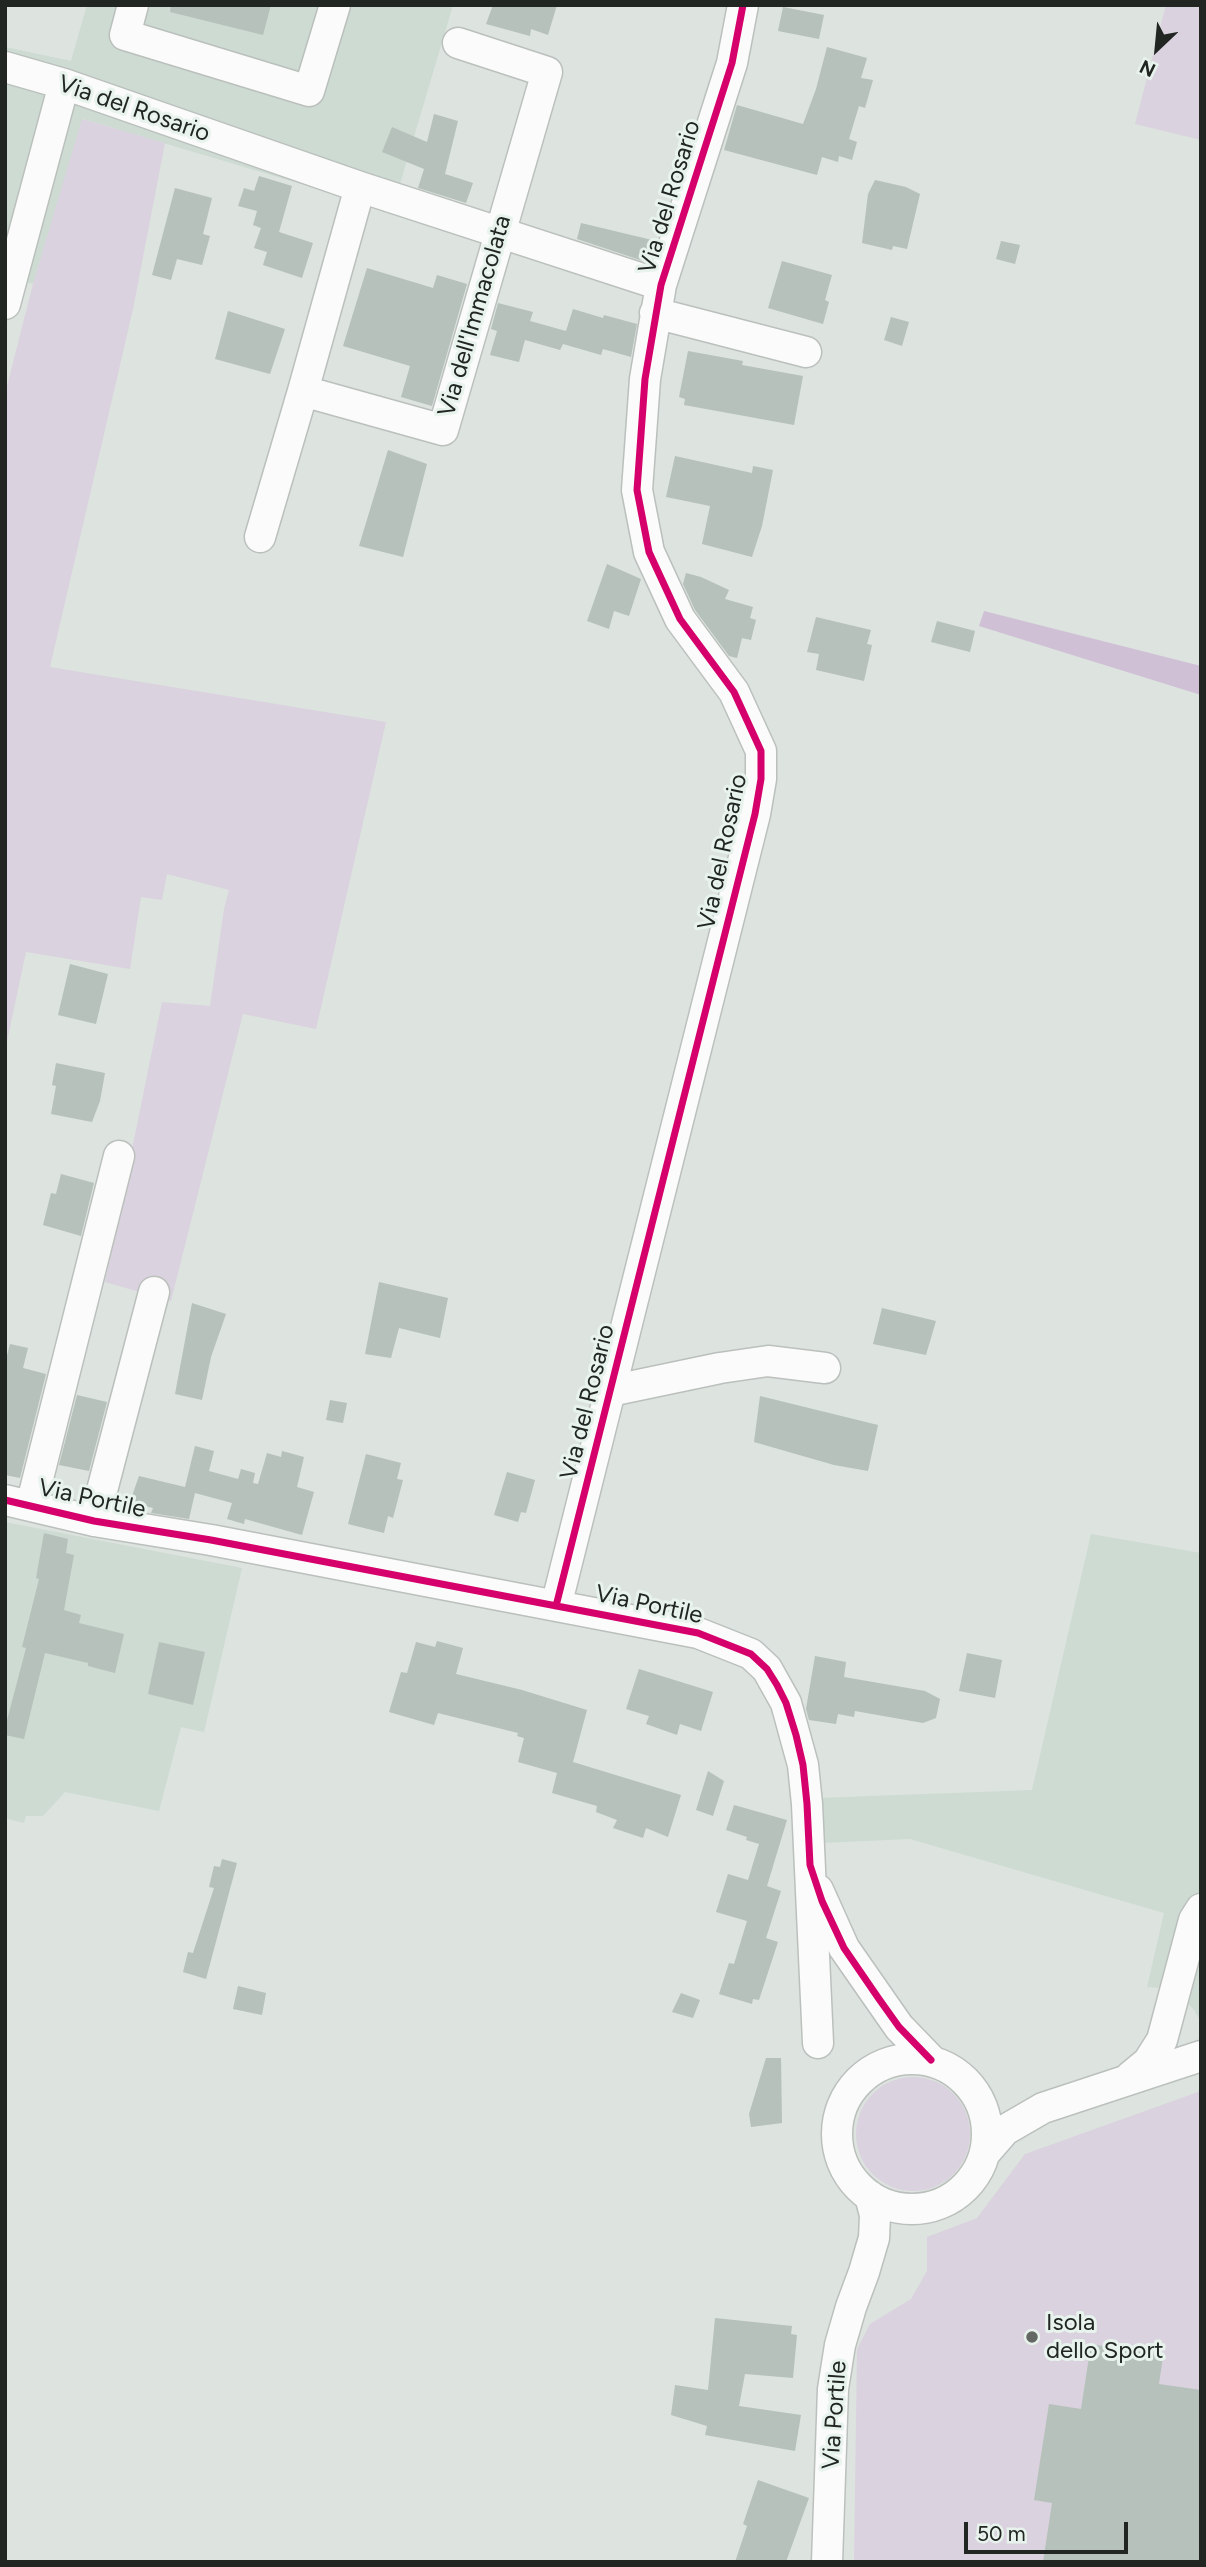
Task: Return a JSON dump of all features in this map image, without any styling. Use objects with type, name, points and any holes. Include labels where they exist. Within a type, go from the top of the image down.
[{"type":"street","points":[[133,5],[125,35],[309,92],[335,5]]},
{"type":"street","name":"Via del Rosario","points":[[556,1606],[755,814],[761,779],[761,751],[734,692],[680,619],[649,552],[638,491],[645,379],[659,299],[732,63],[743,5]]},
{"type":"street","name":"Via dell'Immacolata","points":[[303,391],[443,430],[547,72],[458,43]]},
{"type":"street","name":"Via del Rosario","points":[[5,67],[64,84],[360,187],[499,232],[659,299]]},
{"type":"street","points":[[5,304],[64,84]]},
{"type":"street","points":[[260,537],[360,187]]},
{"type":"street","points":[[659,299],[806,352]]},
{"type":"street","points":[[18,1503],[120,1156]]},
{"type":"street","points":[[94,1521],[154,1292]]},
{"type":"street","points":[[610,1391],[768,1361],[825,1368]]},
{"type":"street","name":"Via Portile","points":[[18,1503],[94,1521],[211,1540],[698,1633],[751,1654],[767,1670],[786,1703],[803,1765],[818,2043]]},
{"type":"street","name":"Via Portile","points":[[810,1864],[822,1901],[844,1948],[899,2027],[931,2060]]},
{"type":"street","points":[[1126,2080],[1148,2062],[1162,2040],[1194,1920],[1201,1909]]},
{"type":"street","name":"Via Portile","points":[[873,2069],[883,2048],[887,2024],[879,1999]]},
{"type":"street","points":[[1170,2015],[1173,2039],[1187,2049],[1201,2054]]},
{"type":"street","points":[[985,2153],[1005,2130],[1043,2108],[1201,2054]]},
{"type":"street","points":[[907,2058],[931,2060],[954,2070],[972,2087],[984,2108],[988,2133],[985,2153],[978,2172],[965,2188],[949,2200],[920,2209],[889,2206],[854,2183],[844,2166],[837,2143],[838,2119],[847,2095],[862,2077],[873,2069],[907,2058]]},
{"type":"street","points":[[977,2097],[1013,2109],[1043,2108]]},
{"type":"street","name":"Via Portile","points":[[827,2562],[833,2389],[847,2319],[874,2238],[875,2214],[870,2196]]},
{"type":"street","name":"Via Portile","points":[[864,2273],[885,2240],[920,2209]]},
{"type":"shaded area","points":[[87,5],[453,5],[392,211],[83,119],[33,284],[5,276],[5,47],[71,61]]},
{"type":"shaded area","points":[[1166,5],[1201,5],[1201,140],[1135,124]]},
{"type":"shaded area","points":[[82,119],[165,143],[133,309],[50,667],[386,722],[316,1029],[243,1014],[171,1301],[105,1282],[162,1002],[210,1006],[229,890],[167,874],[162,900],[141,897],[130,969],[26,952],[5,1051],[5,394],[33,284]]},
{"type":"shaded area","points":[[984,611],[1201,666],[1201,695],[979,626]]},
{"type":"shaded area","points":[[5,1522],[242,1568],[204,1732],[181,1727],[159,1811],[65,1792],[43,1816],[26,1816],[24,1823],[5,1818]]},
{"type":"shaded area","points":[[1091,1534],[1201,1553],[1201,2022],[1194,2010],[1174,1989],[1147,1987],[1164,1913],[910,1839],[822,1843],[818,1798],[1032,1790]]},
{"type":"shaded area","points":[[913,2077],[935,2081],[954,2093],[966,2112],[970,2134],[966,2156],[954,2175],[935,2187],[913,2191],[891,2187],[872,2175],[860,2156],[856,2134],[860,2112],[872,2093],[891,2081]]},
{"type":"shaded area","name":"Isola dello Sport","points":[[1201,2091],[1201,2562],[854,2562],[857,2349],[870,2324],[911,2299],[927,2271],[927,2237],[977,2218],[1025,2154]]},
{"type":"building","points":[[171,5],[271,5],[263,35],[170,12]]},
{"type":"building","points":[[493,5],[557,5],[548,35],[531,29],[530,36],[486,24]]},
{"type":"building","points":[[783,7],[824,15],[819,39],[778,31]]},
{"type":"building","points":[[827,47],[867,58],[861,78],[873,80],[865,108],[859,106],[849,139],[857,142],[852,160],[839,156],[838,162],[822,157],[817,175],[724,150],[737,105],[803,124]]},
{"type":"building","points":[[434,114],[458,121],[445,174],[473,183],[466,203],[418,188],[424,169],[382,152],[392,127],[427,142]]},
{"type":"building","points":[[259,176],[292,186],[279,232],[313,243],[302,278],[263,265],[267,252],[254,248],[261,228],[253,225],[257,211],[238,206],[244,188],[254,191]]},
{"type":"building","points":[[875,180],[906,187],[920,194],[907,249],[893,246],[892,250],[862,243],[868,194]]},
{"type":"building","points":[[175,188],[212,198],[203,234],[210,236],[202,265],[177,259],[171,280],[152,275]]},
{"type":"building","points":[[581,223],[652,240],[646,262],[577,239]]},
{"type":"building","points":[[1001,241],[1020,245],[1015,264],[996,259]]},
{"type":"building","points":[[782,261],[832,275],[825,300],[829,302],[823,324],[768,308]]},
{"type":"building","points":[[367,268],[433,288],[437,275],[467,284],[432,406],[401,397],[410,366],[343,346]]},
{"type":"building","points":[[498,303],[533,312],[530,321],[566,331],[573,309],[637,324],[631,357],[603,349],[601,355],[563,344],[560,350],[525,340],[519,362],[490,355],[497,331],[491,329]]},
{"type":"building","points":[[228,311],[285,329],[270,374],[215,359]]},
{"type":"building","points":[[891,317],[909,322],[902,346],[884,340]]},
{"type":"building","points":[[688,351],[743,361],[742,365],[803,376],[794,425],[684,405],[685,399],[679,397]]},
{"type":"building","points":[[388,450],[427,464],[403,557],[359,546]]},
{"type":"building","points":[[675,456],[752,473],[753,466],[773,470],[762,526],[752,557],[702,544],[710,506],[666,497]]},
{"type":"building","points":[[607,564],[641,579],[629,616],[614,611],[609,629],[587,621]]},
{"type":"building","points":[[686,573],[729,590],[725,599],[753,607],[750,618],[756,620],[751,640],[742,638],[737,658],[729,656],[695,610],[683,584]]},
{"type":"building","points":[[816,617],[871,630],[867,644],[872,645],[864,681],[816,670],[819,654],[807,652]]},
{"type":"building","points":[[937,621],[975,631],[970,652],[931,642]]},
{"type":"building","points":[[70,964],[108,974],[96,1024],[58,1015]]},
{"type":"building","points":[[56,1063],[105,1073],[100,1101],[92,1122],[51,1114],[56,1086],[52,1085]]},
{"type":"building","points":[[61,1174],[94,1183],[81,1236],[43,1225],[51,1193],[56,1194]]},
{"type":"building","points":[[379,1282],[448,1298],[440,1338],[399,1328],[391,1358],[365,1354]]},
{"type":"building","points":[[192,1303],[226,1314],[211,1357],[202,1400],[175,1394]]},
{"type":"building","points":[[882,1308],[936,1321],[926,1355],[873,1344]]},
{"type":"building","points":[[10,1344],[28,1348],[23,1368],[46,1374],[20,1478],[5,1475],[5,1363]]},
{"type":"building","points":[[77,1395],[107,1402],[89,1471],[59,1465]]},
{"type":"building","points":[[760,1396],[878,1425],[868,1471],[834,1465],[754,1442]]},
{"type":"building","points":[[330,1400],[347,1403],[343,1423],[326,1420]]},
{"type":"building","points":[[195,1446],[214,1451],[209,1471],[238,1479],[241,1469],[255,1473],[253,1483],[258,1484],[267,1453],[281,1457],[282,1451],[304,1457],[297,1487],[314,1492],[302,1535],[245,1519],[244,1524],[227,1519],[232,1503],[195,1493],[189,1519],[151,1513],[153,1508],[133,1503],[132,1496],[139,1476],[185,1487]]},
{"type":"building","points":[[366,1454],[401,1463],[397,1479],[403,1480],[393,1518],[388,1516],[384,1533],[348,1524]]},
{"type":"building","points":[[507,1472],[535,1480],[526,1513],[521,1512],[518,1522],[494,1515]]},
{"type":"building","points":[[44,1533],[68,1539],[66,1553],[74,1555],[64,1610],[81,1615],[79,1623],[124,1634],[115,1673],[88,1666],[88,1663],[45,1653],[24,1739],[5,1735],[5,1728],[26,1648],[22,1647],[39,1579],[36,1578]]},
{"type":"building","points":[[437,1641],[463,1648],[456,1674],[587,1710],[573,1762],[681,1795],[668,1837],[646,1828],[643,1838],[613,1828],[617,1820],[596,1812],[597,1806],[552,1793],[557,1773],[518,1762],[524,1738],[517,1736],[518,1733],[438,1713],[434,1725],[389,1712],[401,1672],[407,1673],[416,1642],[435,1647]]},
{"type":"building","points":[[159,1642],[205,1652],[193,1705],[148,1694]]},
{"type":"building","points":[[967,1653],[1002,1660],[995,1698],[959,1691]]},
{"type":"building","points":[[815,1656],[846,1662],[844,1677],[925,1691],[940,1699],[936,1718],[923,1723],[855,1711],[854,1717],[838,1714],[836,1724],[809,1720],[806,1709]]},
{"type":"building","points":[[639,1669],[713,1692],[701,1731],[680,1724],[677,1735],[646,1724],[649,1716],[626,1709]]},
{"type":"building","points":[[708,1771],[724,1781],[713,1816],[696,1810]]},
{"type":"building","points":[[734,1805],[787,1820],[767,1886],[781,1891],[766,1938],[778,1942],[759,2000],[753,1999],[752,2004],[719,1994],[729,1963],[734,1964],[747,1921],[716,1912],[728,1874],[748,1880],[759,1844],[726,1830]]},
{"type":"building","points":[[222,1859],[237,1863],[206,1979],[183,1972],[188,1952],[193,1953],[214,1888],[209,1887],[214,1866],[220,1867]]},
{"type":"building","points":[[238,1986],[266,1993],[262,2015],[233,2009]]},
{"type":"building","points":[[681,1993],[700,2000],[693,2018],[672,2012]]},
{"type":"building","points":[[766,2058],[781,2058],[782,2123],[751,2127],[749,2114]]},
{"type":"building","points":[[715,2318],[792,2326],[791,2334],[797,2335],[793,2378],[745,2374],[739,2406],[801,2415],[795,2451],[705,2435],[707,2426],[671,2415],[675,2385],[708,2390]]},
{"type":"building","points":[[1091,2344],[1163,2356],[1159,2384],[1201,2390],[1201,2562],[1043,2562],[1052,2503],[1034,2500],[1049,2404],[1081,2409]]},
{"type":"building","points":[[758,2480],[809,2498],[786,2562],[735,2562],[747,2526],[743,2524]]},
{"type":"cycle path","points":[[556,1606],[755,814],[761,779],[761,751],[734,692],[680,619],[649,552],[637,490],[645,379],[661,285],[732,63],[743,5]]},
{"type":"cycle path","points":[[5,1500],[94,1521],[211,1540],[698,1633],[751,1654],[767,1669],[777,1685],[796,1735],[803,1765],[810,1865],[822,1901],[844,1948],[899,2027],[931,2060]]},
{"type":"place","name":"Isola dello Sport","points":[[1032,2337]]}]
